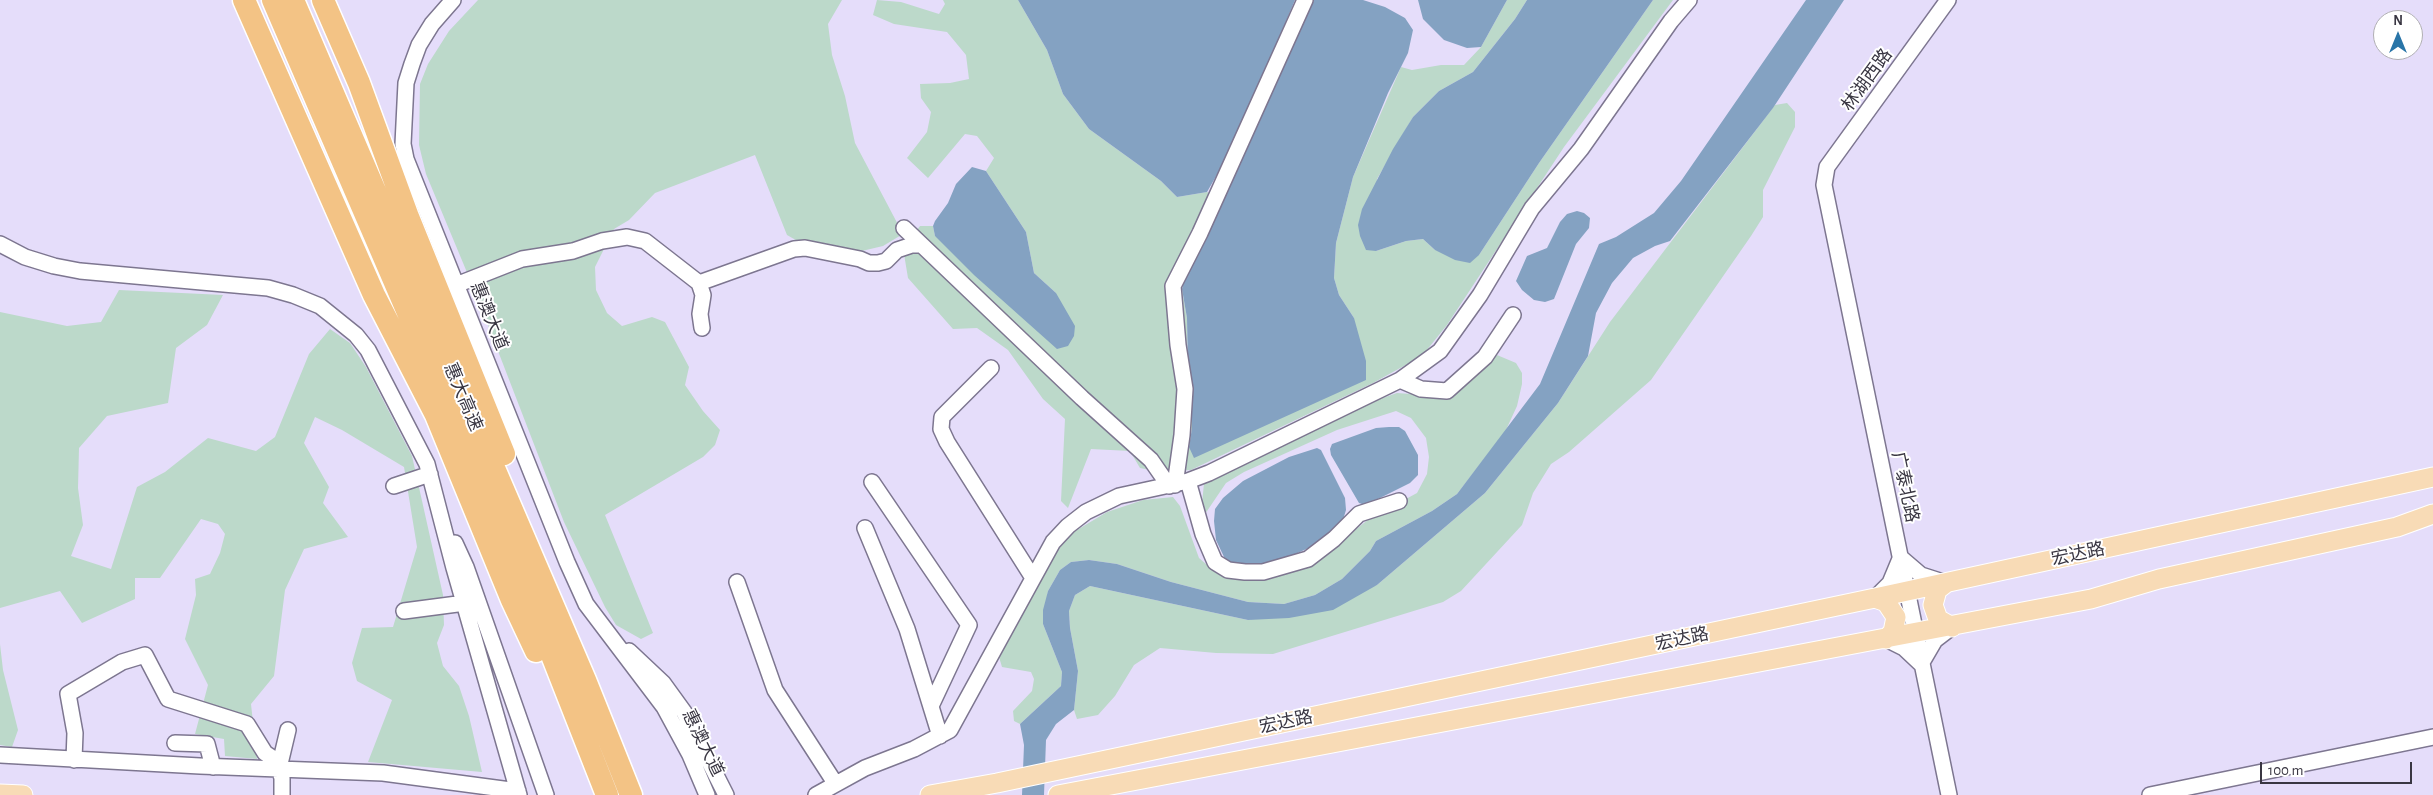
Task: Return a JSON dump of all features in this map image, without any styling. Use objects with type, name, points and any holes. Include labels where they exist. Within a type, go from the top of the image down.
[{"type":"highway","points":[[244,0],[374,295],[436,415],[512,600],[542,666],[546,674],[567,694]]},
{"type":"highway","name":"惠大高速","points":[[272,0],[513,556],[606,795]]},
{"type":"highway","name":"惠大高速","points":[[293,0],[585,680],[631,795]]},
{"type":"highway","points":[[323,0],[360,84],[408,217],[578,640],[585,680]]},
{"type":"main road","name":"宏达路","points":[[930,795],[997,783],[1946,583],[2433,477]]},
{"type":"main road","name":"宏达路","points":[[1058,795],[1952,627],[2091,599],[2159,579],[2396,526],[2433,514]]},
{"type":"main road","points":[[1946,583],[1937,590],[1933,605],[1938,619],[1952,627]]},
{"type":"main road","points":[[1875,598],[1886,602],[1896,616],[1893,632],[1886,639]]},
{"type":"main road","points":[[0,794],[23,795]]},
{"type":"street","name":"惠澳大道","points":[[453,0],[432,24],[419,45],[406,83],[404,144],[406,160],[567,562],[586,604],[615,639],[664,707],[690,755],[707,795]]},
{"type":"street","points":[[1178,484],[1184,389],[1173,286],[1200,233],[1305,0]]},
{"type":"street","points":[[816,795],[835,783],[950,730],[1053,542],[1068,526],[1086,512],[1119,496],[1178,484],[1400,380],[1440,351],[1480,295],[1532,208],[1581,149],[1689,0]]},
{"type":"street","name":"林湖西路","points":[[1824,185],[1827,167],[1948,0]]},
{"type":"street","name":"广泰北路","points":[[1824,185],[1949,795]]},
{"type":"street","points":[[904,228],[1082,398],[1178,484],[1215,562],[1228,570],[1263,572],[1308,559],[1334,539],[1359,514],[1399,501]]},
{"type":"street","points":[[456,285],[522,259],[573,251],[602,241],[627,237],[645,241],[699,283],[704,295],[700,314],[702,328]]},
{"type":"street","points":[[0,244],[25,256],[54,266],[101,273],[268,288],[293,295],[320,306],[356,335],[368,350],[404,416],[430,474],[518,793],[382,773],[280,766],[213,767],[0,755]]},
{"type":"street","points":[[699,283],[794,250],[805,248],[860,259],[869,263],[878,263],[886,261],[897,250],[912,245],[922,245]]},
{"type":"street","points":[[1400,380],[1421,389],[1447,391],[1485,358],[1513,315]]},
{"type":"street","points":[[991,368],[942,417],[941,429],[947,442],[1033,578]]},
{"type":"street","points":[[394,486],[430,474]]},
{"type":"street","points":[[872,482],[969,625],[931,706]]},
{"type":"street","points":[[442,516],[466,567],[546,795]]},
{"type":"street","points":[[865,528],[907,629],[940,736]]},
{"type":"street","points":[[1875,598],[1890,583],[1900,557],[1921,575],[1946,583]]},
{"type":"street","points":[[737,582],[775,690],[835,783]]},
{"type":"street","points":[[404,611],[465,603]]},
{"type":"street","points":[[1886,639],[1904,648],[1921,664],[1935,640],[1952,627]]},
{"type":"street","points":[[615,639],[646,665],[674,697],[684,712],[726,795]]},
{"type":"street","points":[[74,760],[74,733],[68,694],[122,662],[145,655],[168,699],[247,724],[265,753],[280,766]]},
{"type":"street","points":[[282,795],[280,766],[288,730]]},
{"type":"street","points":[[2150,795],[2433,736]]},
{"type":"street","points":[[175,743],[207,744],[213,767]]},
{"type":"green space","points":[[478,0],[842,0],[828,24],[832,55],[845,96],[855,143],[903,234],[883,246],[849,254],[801,243],[787,235],[755,155],[655,193],[629,220],[614,229],[595,267],[596,290],[607,313],[622,326],[652,317],[665,322],[689,367],[685,385],[703,411],[720,430],[715,445],[703,457],[605,515],[653,633],[641,639],[616,625],[605,607],[564,522],[476,294],[426,174],[419,145],[420,84],[428,64],[449,31]]},
{"type":"green space","points":[[877,0],[901,2],[939,14],[945,4],[943,0],[1018,0],[1047,50],[1063,94],[1089,129],[1161,181],[1177,197],[1207,192],[1215,195],[1308,0],[1314,0],[1187,268],[1182,289],[1187,318],[1188,368],[1192,396],[1192,428],[1189,447],[1354,318],[1339,295],[1334,278],[1336,243],[1353,177],[1401,67],[1412,70],[1441,65],[1464,65],[1481,47],[1507,0],[1527,0],[1515,19],[1473,72],[1439,91],[1413,117],[1377,179],[1376,251],[1406,241],[1423,239],[1435,250],[1479,255],[1539,163],[1653,0],[1673,0],[1564,147],[1447,325],[1422,356],[1373,383],[1191,470],[1160,472],[1140,468],[1130,451],[1091,449],[1068,508],[1061,501],[1065,419],[1043,399],[1008,350],[977,328],[953,329],[908,278],[903,248],[920,226],[933,226],[935,236],[1056,293],[1034,273],[1026,232],[986,171],[994,158],[977,136],[965,134],[928,178],[907,158],[927,132],[931,112],[921,98],[920,84],[950,83],[969,79],[966,55],[947,32],[894,24],[873,15]]},
{"type":"green space","points":[[1787,103],[1795,112],[1795,127],[1763,190],[1763,217],[1751,236],[1651,380],[1569,452],[1551,464],[1533,493],[1522,525],[1461,591],[1443,602],[1273,654],[1216,653],[1160,648],[1134,665],[1115,696],[1098,715],[1077,719],[1074,710],[1078,671],[1070,628],[1069,611],[1075,595],[1090,586],[1248,620],[1377,585],[1485,493],[1558,403],[1610,322],[1775,105]]},
{"type":"green space","points":[[119,290],[223,295],[207,325],[176,348],[168,403],[107,416],[79,448],[78,488],[83,525],[71,556],[111,569],[137,487],[165,472],[208,438],[256,451],[275,437],[309,354],[330,329],[350,343],[366,367],[412,456],[443,595],[444,625],[437,643],[443,666],[459,686],[469,716],[482,772],[368,762],[392,700],[357,681],[352,663],[362,628],[393,627],[417,547],[404,467],[342,430],[315,417],[304,443],[329,487],[323,503],[348,537],[304,549],[285,590],[274,676],[251,704],[257,759],[225,756],[224,739],[195,734],[208,685],[185,639],[196,595],[195,579],[210,574],[220,553],[225,534],[218,524],[201,519],[160,578],[135,578],[135,599],[82,623],[60,591],[0,608],[0,312],[67,326],[101,322]]},
{"type":"green space","points":[[1497,355],[1516,363],[1522,373],[1522,384],[1517,406],[1505,432],[1457,494],[1432,511],[1376,541],[1370,551],[1342,579],[1315,595],[1284,604],[1248,602],[1171,582],[1117,564],[1089,560],[1071,562],[1060,570],[1048,591],[1043,624],[1062,672],[1061,686],[1020,724],[1014,721],[1013,711],[1032,691],[1034,679],[1031,672],[1002,667],[999,657],[1056,551],[1067,536],[1107,512],[1143,500],[1173,497],[1180,506],[1199,558],[1213,570],[1230,577],[1258,579],[1283,575],[1313,563],[1369,519],[1417,493],[1427,474],[1429,457],[1426,438],[1411,418],[1396,411],[1337,430],[1244,472],[1226,483],[1205,514],[1202,504],[1204,483],[1230,467],[1363,405],[1397,393],[1437,396]]},
{"type":"green space","points":[[0,644],[3,670],[18,730],[12,747],[0,745]]},
{"type":"water","points":[[1018,0],[1295,0],[1234,145],[1207,192],[1177,197],[1161,181],[1089,129],[1063,94],[1047,50]]},
{"type":"water","points":[[1314,0],[1363,0],[1385,7],[1405,18],[1413,30],[1408,53],[1388,93],[1353,177],[1336,243],[1334,278],[1339,295],[1354,318],[1366,361],[1366,380],[1194,458],[1189,447],[1192,428],[1192,396],[1188,368],[1187,318],[1182,289],[1187,268]]},
{"type":"water","points":[[1418,0],[1507,0],[1481,47],[1467,48],[1444,40],[1423,19]]},
{"type":"water","points":[[1527,0],[1653,0],[1539,163],[1479,255],[1470,263],[1455,260],[1435,250],[1423,239],[1406,241],[1376,251],[1366,250],[1358,225],[1362,209],[1393,149],[1413,117],[1439,91],[1473,72],[1515,19]]},
{"type":"water","points":[[1806,0],[1844,0],[1773,108],[1670,241],[1655,246],[1633,258],[1612,283],[1596,313],[1588,356],[1558,403],[1485,493],[1377,585],[1333,610],[1289,618],[1248,620],[1090,586],[1075,595],[1069,611],[1070,628],[1078,671],[1074,710],[1056,724],[1046,740],[1044,795],[1022,795],[1024,745],[1020,724],[1061,686],[1062,672],[1043,624],[1043,610],[1048,591],[1060,570],[1071,562],[1089,560],[1117,564],[1171,582],[1248,602],[1284,604],[1315,595],[1342,579],[1370,551],[1376,541],[1432,511],[1457,494],[1540,384],[1599,244],[1616,237],[1654,213],[1681,181]]},
{"type":"water","points":[[972,167],[986,171],[1026,232],[1034,273],[1056,293],[1075,326],[1074,336],[1068,346],[1057,349],[974,275],[935,236],[933,226],[935,221],[948,203],[956,184]]},
{"type":"water","points":[[1577,211],[1584,213],[1590,218],[1589,228],[1576,244],[1554,299],[1545,302],[1534,300],[1522,290],[1516,281],[1527,256],[1547,248],[1560,222],[1567,214]]},
{"type":"water","points":[[1399,427],[1405,431],[1418,455],[1418,475],[1410,483],[1380,498],[1365,505],[1359,503],[1331,455],[1330,449],[1332,444],[1376,428]]},
{"type":"water","points":[[1317,448],[1321,450],[1345,498],[1346,510],[1342,523],[1315,545],[1289,557],[1260,564],[1236,566],[1225,559],[1216,540],[1214,521],[1215,509],[1223,498],[1243,481],[1289,457]]}]
